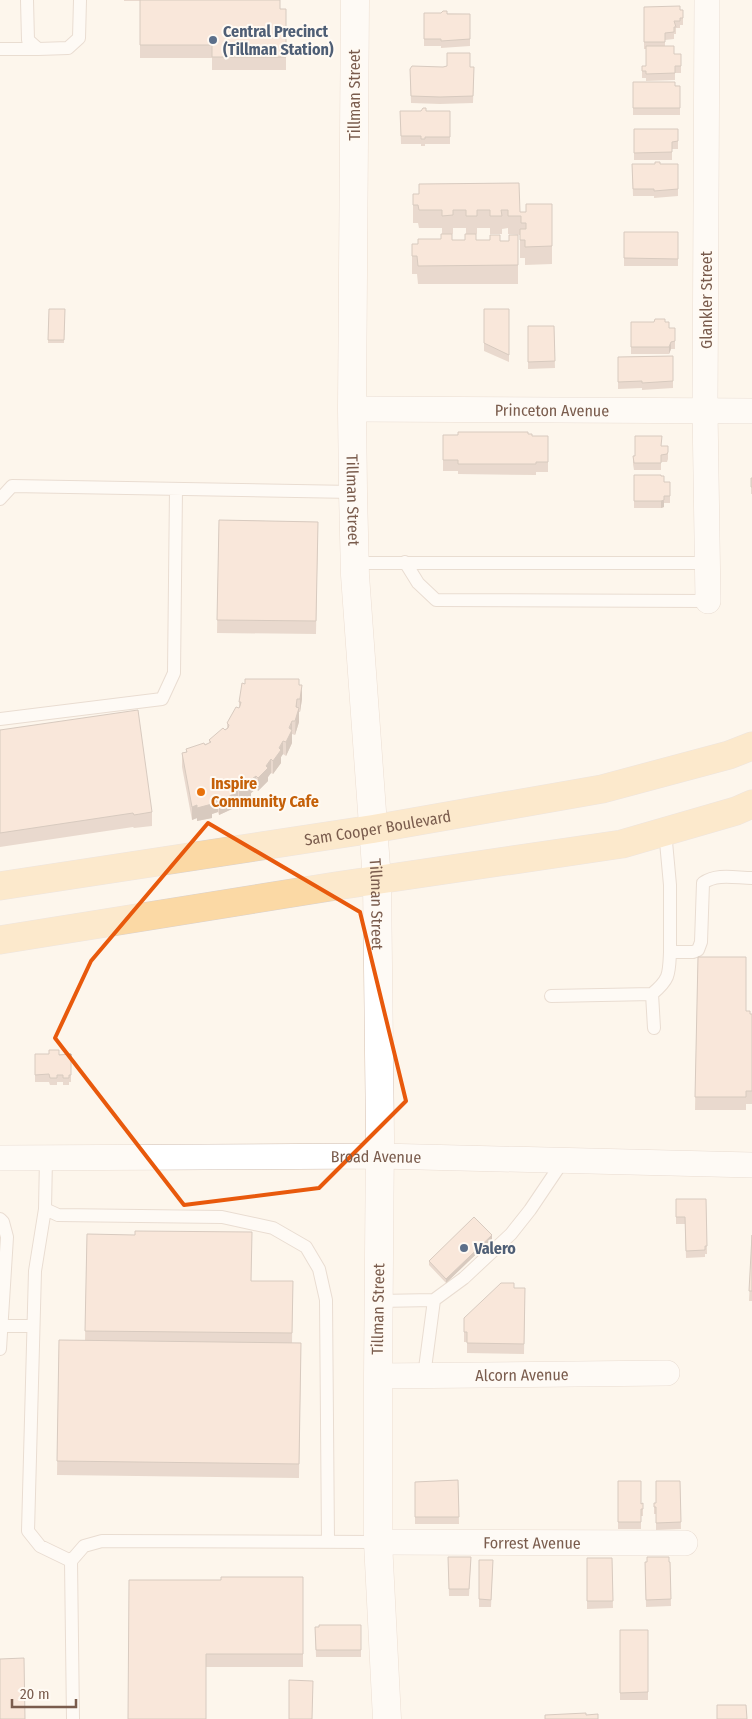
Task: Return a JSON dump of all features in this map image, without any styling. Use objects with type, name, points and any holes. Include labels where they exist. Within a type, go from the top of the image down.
[{"type":"main road","name":"Tillman Street","points":[[355,0],[353,492],[355,563],[377,881],[380,1156],[378,1542],[387,1719]]},
{"type":"main road","name":"Sam Cooper Boulevard","points":[[0,886],[373,829],[602,788],[729,755],[752,746]]},
{"type":"main road","points":[[0,940],[622,844],[736,811],[752,804]]},
{"type":"street","name":"Glankler Street","points":[[708,0],[705,410],[708,601]]},
{"type":"street","name":"Princeton Avenue","points":[[352,409],[752,410]]},
{"type":"street","name":"Broad Avenue","points":[[0,1158],[380,1156],[752,1166]]},
{"type":"street","name":"Alcorn Avenue","points":[[378,1376],[667,1373]]},
{"type":"street","name":"Forrest Avenue","points":[[378,1542],[685,1543]]},
{"type":"lane","points":[[27,0],[28,40],[38,49]]},
{"type":"lane","points":[[0,49],[68,48],[79,38],[80,0]]},
{"type":"lane","points":[[0,499],[12,486],[353,492]]},
{"type":"lane","points":[[0,719],[162,699],[174,673],[176,489]]},
{"type":"lane","points":[[405,562],[418,583],[436,600],[708,601]]},
{"type":"lane","points":[[355,563],[707,563]]},
{"type":"lane","points":[[551,996],[652,994],[666,980],[670,968],[670,885],[665,831]]},
{"type":"lane","points":[[670,952],[693,952],[698,950],[701,942],[703,883],[710,878],[752,878]]},
{"type":"lane","points":[[652,994],[654,1028]]},
{"type":"lane","points":[[46,1158],[45,1209],[35,1271],[28,1531],[40,1546],[71,1561]]},
{"type":"lane","points":[[378,1301],[434,1300],[464,1278],[511,1234],[530,1210],[563,1161]]},
{"type":"lane","points":[[45,1209],[58,1215],[222,1217],[273,1228],[306,1247],[320,1269],[326,1300],[328,1542]]},
{"type":"lane","points":[[0,1219],[3,1222],[7,1237],[0,1349]]},
{"type":"lane","points":[[424,1376],[434,1300]]},
{"type":"lane","points":[[2,1326],[34,1326]]},
{"type":"lane","points":[[73,1719],[71,1561],[84,1546],[102,1541],[378,1542]]},
{"type":"highlighted area","points":[[208,823],[360,912],[406,1101],[319,1188],[184,1205],[55,1038],[91,961]]},
{"type":"building","name":"Central Precinct (Tillman Station)","points":[[140,0],[280,0],[280,9],[286,9],[286,57],[212,57],[212,45],[140,45]]},
{"type":"building","points":[[680,6],[680,10],[683,10],[683,18],[680,18],[680,21],[674,21],[676,27],[674,27],[674,32],[665,33],[665,42],[644,42],[644,7]]},
{"type":"building","points":[[447,11],[447,14],[470,14],[470,39],[441,41],[441,39],[424,39],[424,13],[441,13]]},
{"type":"building","points":[[646,46],[674,46],[674,54],[681,54],[681,66],[675,66],[675,73],[646,74],[646,71],[642,71],[642,66],[646,66]]},
{"type":"building","points":[[447,53],[470,53],[470,67],[474,67],[473,96],[411,96],[410,69],[412,66],[447,66]]},
{"type":"building","points":[[633,82],[675,82],[675,86],[680,86],[680,108],[633,108]]},
{"type":"building","points":[[423,108],[426,108],[426,111],[450,111],[450,137],[425,137],[425,139],[421,139],[421,136],[401,136],[400,111],[421,111]]},
{"type":"building","points":[[634,129],[678,129],[678,141],[672,142],[672,152],[634,153]]},
{"type":"building","points":[[655,162],[660,162],[660,164],[678,164],[678,189],[654,191],[654,189],[633,189],[632,164],[655,164]]},
{"type":"building","points":[[519,183],[520,212],[526,212],[526,204],[552,204],[552,246],[525,247],[525,240],[520,240],[520,229],[526,229],[526,223],[521,223],[521,216],[508,216],[508,210],[501,210],[502,216],[490,216],[490,210],[477,210],[477,216],[466,216],[466,210],[453,210],[453,215],[442,216],[442,210],[419,210],[418,205],[413,205],[413,194],[419,194],[419,184]]},
{"type":"building","points":[[624,232],[678,232],[678,259],[624,258]]},
{"type":"building","points":[[441,234],[452,234],[452,240],[465,240],[465,234],[476,234],[476,240],[490,240],[490,235],[500,235],[500,241],[509,241],[509,235],[518,235],[518,265],[418,266],[417,256],[412,256],[412,244],[418,244],[418,239],[441,239]]},
{"type":"building","points":[[49,309],[65,309],[64,340],[48,340]]},
{"type":"building","points":[[484,309],[509,309],[509,355],[484,343]]},
{"type":"building","points":[[655,319],[665,319],[665,322],[669,322],[669,328],[675,328],[675,341],[671,342],[669,347],[631,347],[631,322],[654,322]]},
{"type":"building","points":[[528,326],[554,326],[555,361],[528,362]]},
{"type":"building","points":[[673,356],[673,381],[618,382],[618,357]]},
{"type":"building","points":[[458,432],[528,432],[532,436],[548,436],[548,462],[536,462],[536,464],[458,464],[458,460],[443,460],[443,435],[458,435]]},
{"type":"building","points":[[635,436],[662,436],[661,446],[668,446],[668,452],[661,455],[661,463],[634,463]]},
{"type":"building","points":[[634,475],[664,476],[664,482],[670,482],[670,496],[664,496],[664,500],[661,501],[634,501]]},
{"type":"building","points":[[219,520],[318,522],[316,621],[217,620]]},
{"type":"building","points":[[245,679],[299,679],[299,685],[302,685],[300,699],[297,699],[296,707],[299,708],[295,721],[292,721],[289,728],[292,730],[286,742],[283,741],[279,748],[281,750],[273,761],[271,759],[266,766],[268,768],[258,778],[256,776],[249,781],[251,783],[219,801],[218,799],[212,801],[212,804],[197,808],[197,805],[192,807],[182,753],[187,752],[186,749],[211,742],[209,740],[223,728],[225,730],[228,728],[229,725],[227,723],[236,707],[239,708],[240,706],[242,683],[245,684]]},
{"type":"building","points":[[138,710],[152,812],[134,815],[133,813],[0,833],[0,730]]},
{"type":"building","points":[[698,957],[746,957],[746,1011],[750,1011],[750,1014],[752,1014],[752,1091],[746,1091],[746,1097],[695,1097]]},
{"type":"building","points":[[49,1050],[59,1050],[59,1055],[71,1054],[71,1075],[69,1075],[69,1078],[63,1078],[63,1075],[57,1075],[57,1078],[50,1078],[49,1074],[35,1075],[35,1054],[49,1054]]},
{"type":"building","points":[[676,1199],[706,1199],[707,1246],[705,1246],[705,1250],[686,1251],[685,1217],[676,1217]]},
{"type":"building","points":[[474,1217],[492,1235],[446,1279],[429,1261]]},
{"type":"building","points":[[135,1231],[252,1232],[251,1281],[293,1281],[292,1333],[85,1331],[87,1234],[135,1235]]},
{"type":"building","points":[[752,1235],[752,1291],[749,1291]]},
{"type":"building","points":[[501,1283],[514,1283],[514,1288],[525,1288],[524,1344],[467,1343],[467,1332],[464,1332],[464,1318]]},
{"type":"building","points":[[59,1340],[301,1343],[299,1464],[57,1461]]},
{"type":"building","points":[[458,1480],[459,1517],[415,1517],[415,1482]]},
{"type":"building","points":[[618,1481],[641,1481],[641,1504],[643,1503],[643,1509],[641,1509],[641,1522],[618,1522]]},
{"type":"building","points":[[656,1481],[680,1481],[681,1522],[656,1523],[656,1507],[654,1507],[654,1503],[656,1503]]},
{"type":"building","points":[[448,1557],[471,1557],[469,1589],[449,1589]]},
{"type":"building","points":[[647,1557],[669,1557],[671,1599],[646,1600],[645,1562],[647,1562]]},
{"type":"building","points":[[587,1558],[612,1558],[613,1601],[587,1601]]},
{"type":"building","points":[[479,1560],[493,1560],[491,1600],[479,1599]]},
{"type":"building","points":[[221,1577],[303,1577],[303,1654],[206,1654],[206,1719],[128,1719],[129,1580],[221,1580]]},
{"type":"building","points":[[319,1625],[361,1625],[361,1650],[316,1650],[315,1627],[319,1627]]},
{"type":"building","points":[[620,1630],[648,1630],[648,1692],[620,1693]]},
{"type":"building","points":[[24,1658],[25,1719],[0,1719],[0,1659]]},
{"type":"building","points":[[289,1680],[313,1681],[312,1719],[289,1719]]},
{"type":"building","points":[[717,1705],[746,1705],[747,1719],[717,1719]]},
{"type":"building","points":[[586,1713],[586,1715],[598,1714],[598,1719],[545,1719],[545,1715]]},
{"type":"place","name":"Central Precinct (Tillman Station)","points":[[213,40]]},
{"type":"place","name":"Inspire Community Cafe","points":[[201,792]]},
{"type":"place","name":"Valero","points":[[464,1248]]}]
